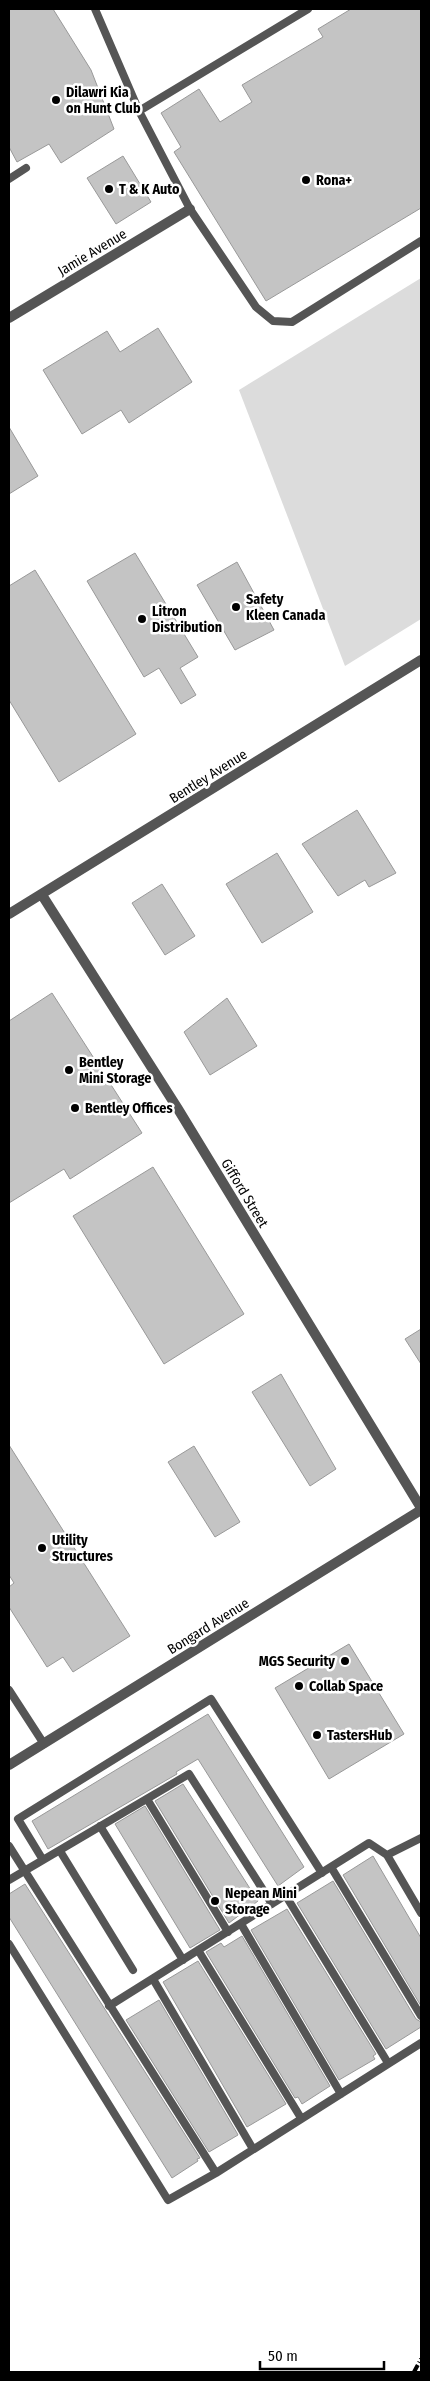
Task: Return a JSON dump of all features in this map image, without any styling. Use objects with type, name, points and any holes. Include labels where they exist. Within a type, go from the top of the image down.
[{"type":"street","name":"Jamie Avenue","points":[[9,318],[190,209]]},
{"type":"street","name":"Bentley Avenue","points":[[9,914],[421,660]]},
{"type":"street","name":"Gifford Street","points":[[42,894],[178,1109],[421,1509]]},
{"type":"street","name":"Bongard Avenue","points":[[9,1766],[421,1509]]},
{"type":"lane","points":[[95,9],[139,112],[190,209],[256,307],[273,320],[292,322],[421,241]]},
{"type":"lane","points":[[139,112],[308,9]]},
{"type":"lane","points":[[9,179],[26,168]]},
{"type":"lane","points":[[9,1690],[44,1744]]},
{"type":"lane","points":[[43,1860],[18,1819],[211,1698],[322,1873]]},
{"type":"lane","points":[[9,1880],[189,1774],[272,1904]]},
{"type":"lane","points":[[147,1799],[228,1932]]},
{"type":"lane","points":[[100,1826],[183,1960]]},
{"type":"lane","points":[[387,1855],[421,1838]]},
{"type":"lane","points":[[110,2006],[369,1843],[387,1855],[421,1913]]},
{"type":"lane","points":[[9,1846],[216,2173]]},
{"type":"lane","points":[[60,1850],[133,1970]]},
{"type":"lane","points":[[332,1867],[421,2016]]},
{"type":"lane","points":[[286,1896],[388,2064]]},
{"type":"lane","points":[[242,1924],[340,2094]]},
{"type":"lane","points":[[9,1944],[168,2200],[216,2173],[421,2043]]},
{"type":"lane","points":[[198,1950],[301,2118]]},
{"type":"lane","points":[[153,1979],[253,2149]]},
{"type":"shaded area","points":[[421,278],[421,619],[345,666],[239,390]]},
{"type":"building","name":"Dilawri Kia on Hunt Club","points":[[9,9],[53,9],[91,70],[114,129],[61,163],[49,144],[17,162],[9,147]]},
{"type":"building","name":"Rona+","points":[[351,9],[421,9],[421,208],[266,301],[174,152],[181,147],[161,113],[199,89],[220,122],[252,102],[242,85],[323,37],[318,29]]},
{"type":"building","points":[[123,156],[151,202],[116,224],[87,178]]},
{"type":"building","points":[[158,328],[192,382],[129,423],[121,410],[82,434],[43,370],[107,331],[120,352]]},
{"type":"building","points":[[9,427],[38,476],[9,494]]},
{"type":"building","name":"Litron Distribution","points":[[135,553],[198,657],[180,668],[196,695],[181,704],[159,668],[144,677],[87,581]]},
{"type":"building","name":"Safety Kleen Canada","points":[[237,562],[274,630],[235,650],[197,585]]},
{"type":"building","points":[[35,570],[136,734],[59,782],[9,700],[9,586]]},
{"type":"building","points":[[357,810],[396,873],[369,887],[365,880],[338,896],[302,844]]},
{"type":"building","points":[[277,853],[313,912],[262,943],[226,884]]},
{"type":"building","points":[[162,884],[195,936],[165,955],[132,903]]},
{"type":"building","name":"Bentley Offices","points":[[52,993],[142,1133],[70,1179],[64,1169],[9,1203],[9,1021]]},
{"type":"building","points":[[227,998],[257,1046],[210,1075],[184,1032]]},
{"type":"building","points":[[153,1167],[244,1314],[164,1364],[73,1216]]},
{"type":"building","points":[[421,1329],[421,1364],[405,1339]]},
{"type":"building","points":[[281,1374],[336,1469],[310,1486],[252,1392]]},
{"type":"building","name":"Utility Structures","points":[[9,1445],[130,1636],[73,1672],[63,1657],[47,1667],[9,1607],[9,1587],[14,1583],[9,1575]]},
{"type":"building","points":[[194,1446],[240,1522],[215,1537],[168,1462]]},
{"type":"building","points":[[349,1644],[404,1734],[329,1779],[275,1688]]},
{"type":"building","points":[[208,1714],[304,1867],[278,1886],[198,1759],[176,1772],[177,1774],[48,1849],[32,1821]]},
{"type":"building","points":[[183,1784],[258,1901],[229,1923],[155,1801]]},
{"type":"building","points":[[145,1806],[220,1930],[190,1948],[115,1824]]},
{"type":"building","points":[[373,1856],[421,1938],[421,2006],[343,1875]]},
{"type":"building","points":[[333,1881],[416,2019],[421,2022],[421,2027],[386,2049],[297,1903]]},
{"type":"building","points":[[25,1884],[200,2158],[172,2178],[9,1917],[9,1894]]},
{"type":"building","points":[[287,1909],[376,2054],[373,2056],[375,2059],[339,2080],[251,1930]]},
{"type":"building","points":[[242,1936],[330,2086],[302,2104],[298,2097],[295,2098],[206,1952],[221,1943],[224,1947]]},
{"type":"building","points":[[198,1961],[286,2104],[247,2127],[163,1982]]},
{"type":"building","points":[[159,2000],[238,2135],[209,2152],[126,2020]]},
{"type":"railway","points":[[414,2372],[421,2359]]},
{"type":"place","name":"Dilawri Kia on Hunt Club","points":[[56,100]]},
{"type":"place","name":"Rona+","points":[[306,180]]},
{"type":"place","name":"T & K Auto","points":[[109,189]]},
{"type":"place","name":"Safety Kleen Canada","points":[[236,607]]},
{"type":"place","name":"Litron Distribution","points":[[142,619]]},
{"type":"place","name":"Bentley Mini Storage","points":[[69,1070]]},
{"type":"place","name":"Bentley Offices","points":[[75,1108]]},
{"type":"place","name":"Utility Structures","points":[[42,1548]]},
{"type":"place","name":"MGS Security","points":[[345,1661]]},
{"type":"place","name":"Collab Space","points":[[299,1686]]},
{"type":"place","name":"TastersHub","points":[[317,1735]]},
{"type":"place","name":"Nepean Mini Storage","points":[[215,1901]]}]
